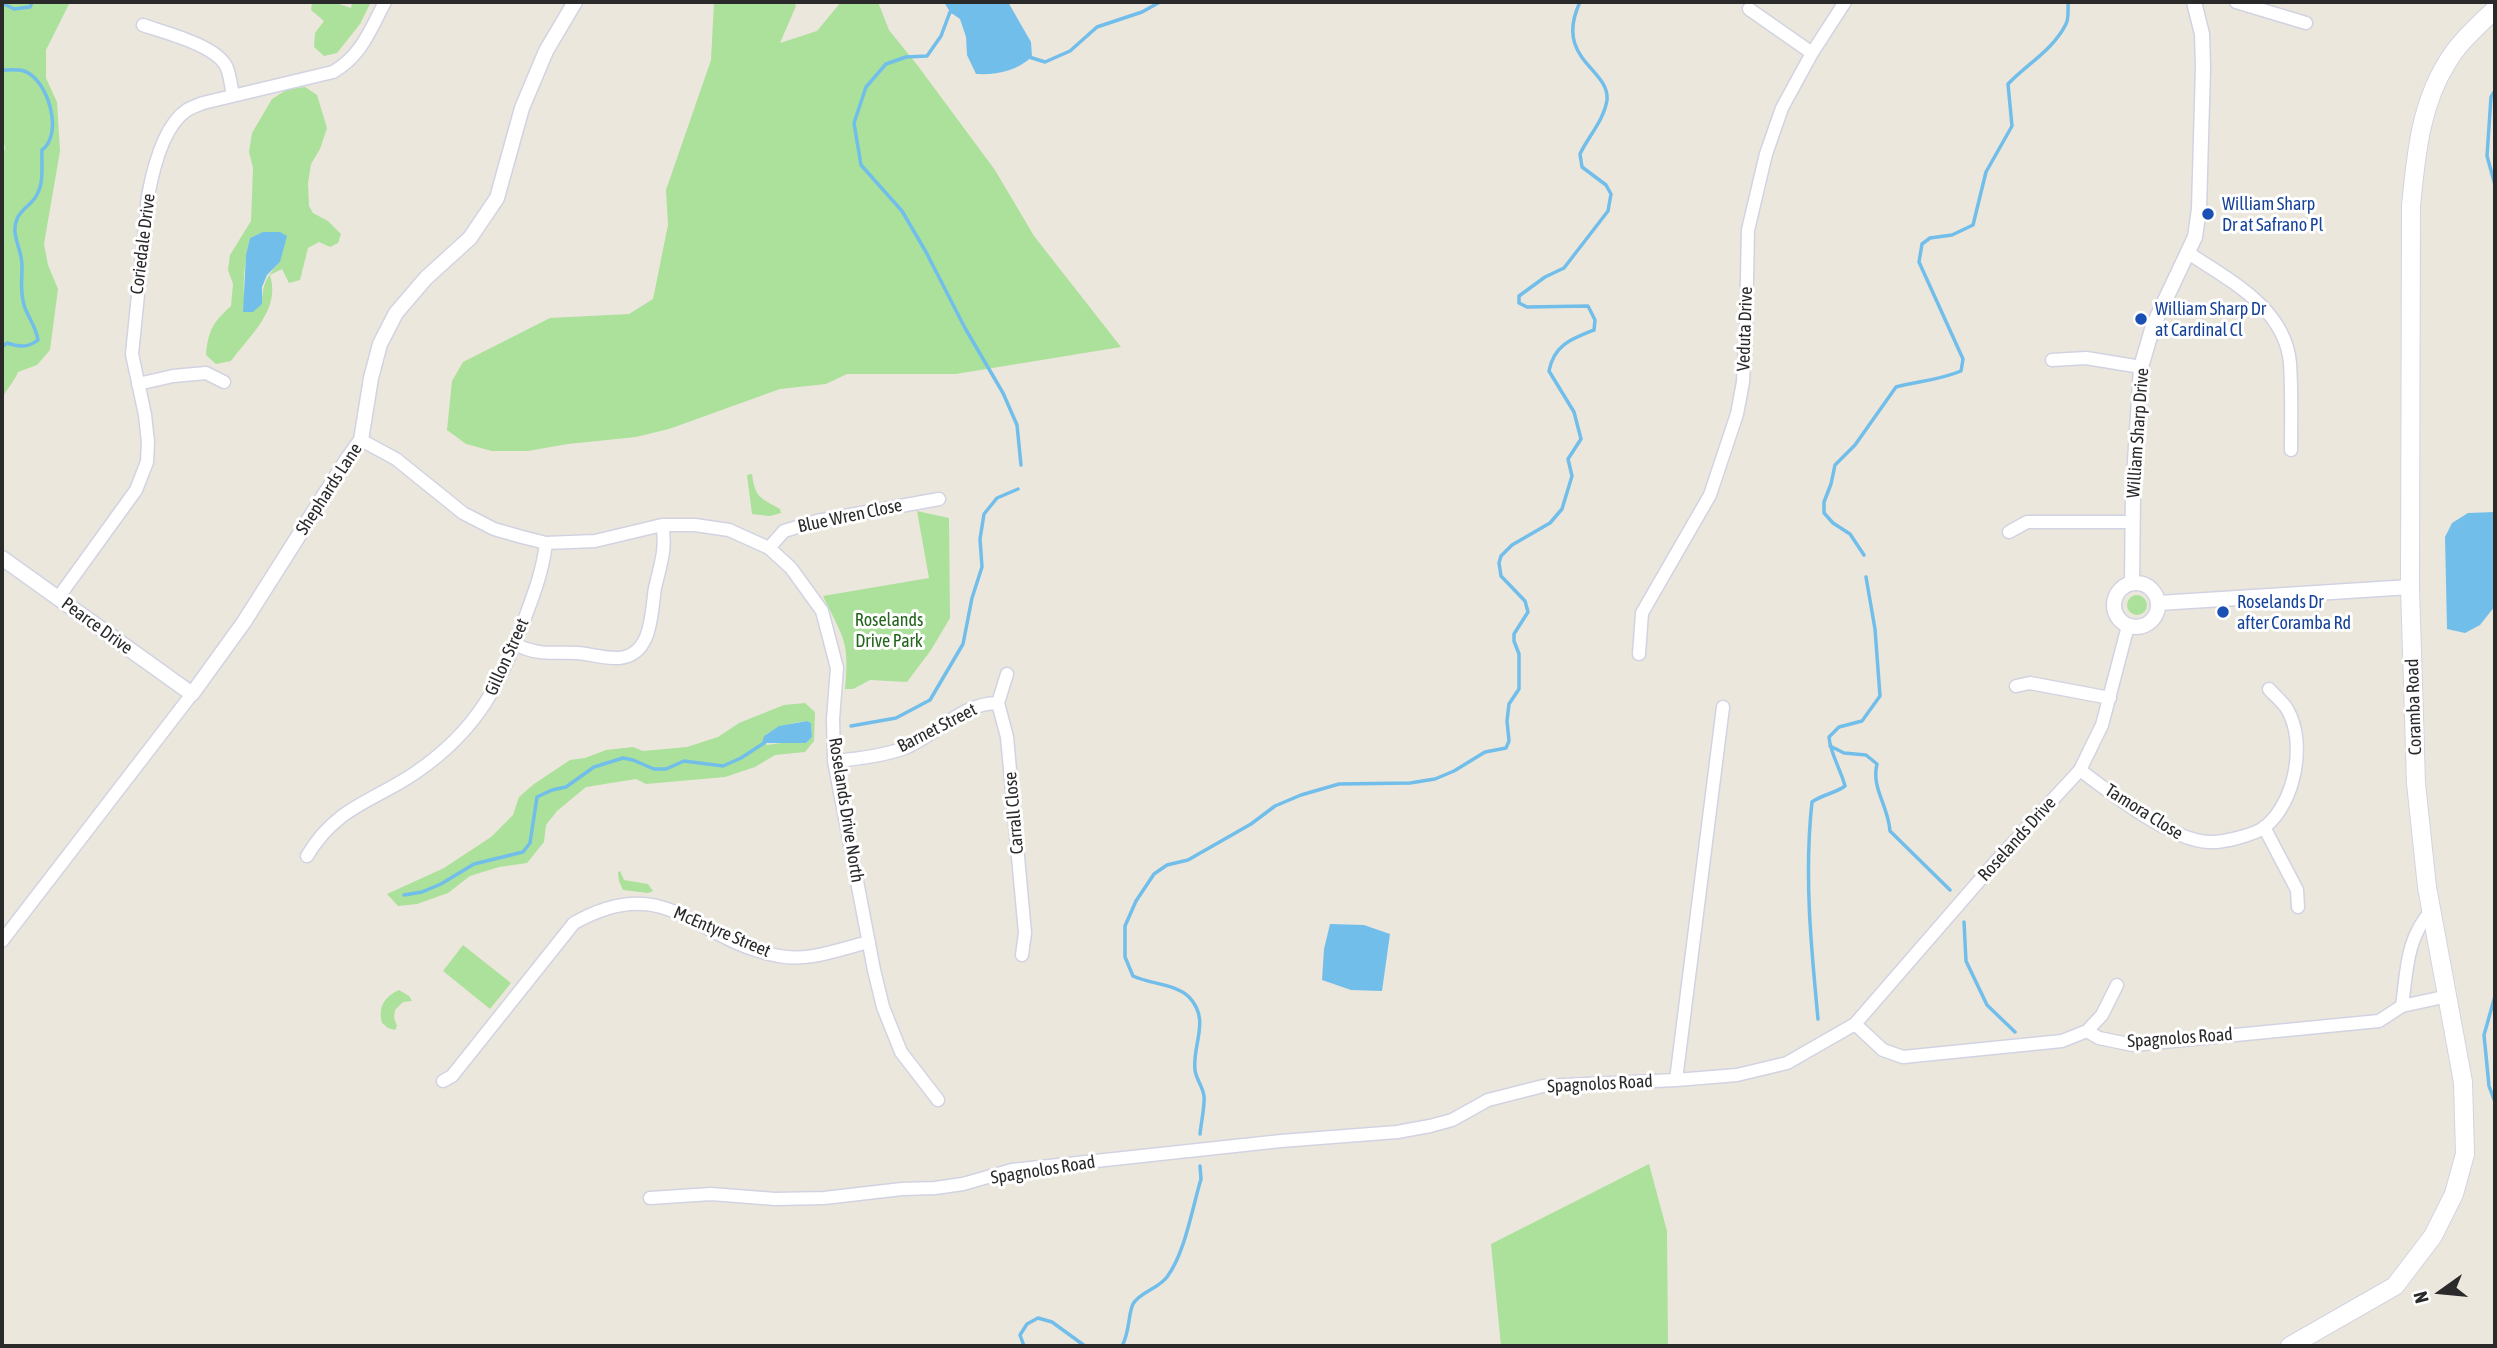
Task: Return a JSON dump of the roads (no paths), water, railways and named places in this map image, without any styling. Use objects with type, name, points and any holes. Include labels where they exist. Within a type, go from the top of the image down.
[{"type":"main road","name":"Coramba Road","points":[[2290,1346],[2395,1286],[2433,1236],[2454,1194],[2465,1154],[2463,1082],[2420,835],[2416,783],[2410,587],[2412,206],[2416,146],[2429,101],[2448,60],[2495,9]]},
{"type":"street","name":"Coriedale Drive","points":[[58,598],[132,497],[147,462],[148,442],[132,354],[139,269],[153,170],[162,144],[186,110],[233,95],[333,72],[348,63],[360,50],[385,2]]},
{"type":"street","name":"Shephards Lane","points":[[2,941],[242,626],[361,440],[371,378],[380,344],[396,313],[426,278],[470,238],[497,198],[522,108],[546,51],[575,2]]},
{"type":"street","name":"Veduta Drive","points":[[1639,654],[1642,613],[1710,495],[1737,414],[1743,382],[1748,230],[1766,154],[1782,108],[1812,53],[1845,2]]},
{"type":"street","name":"William Sharp Drive","points":[[2132,583],[2132,522],[2141,367],[2153,326],[2194,237],[2199,209],[2203,56],[2202,34],[2194,2]]},
{"type":"street","points":[[2236,2],[2306,23]]},
{"type":"street","points":[[1749,9],[1812,53]]},
{"type":"street","points":[[144,25],[193,42],[213,53],[226,66],[233,95]]},
{"type":"street","points":[[2187,252],[2254,299],[2269,314],[2283,335],[2290,360],[2291,450]]},
{"type":"street","points":[[2052,360],[2087,358],[2141,367]]},
{"type":"street","points":[[138,384],[173,376],[206,373],[224,382]]},
{"type":"street","name":"Roselands Drive North","points":[[361,440],[396,459],[463,513],[494,529],[546,543],[595,541],[662,525],[695,525],[729,530],[769,548],[791,568],[822,611],[837,668],[833,719],[834,761],[883,1007],[901,1052],[938,1100]]},
{"type":"street","name":"Blue Wren Close","points":[[769,548],[785,531],[806,524],[841,515],[939,499]]},
{"type":"street","points":[[2009,532],[2027,522],[2132,522]]},
{"type":"street","points":[[514,644],[544,654],[580,653],[621,658],[634,653],[651,628],[655,590],[663,560],[665,537],[662,525]]},
{"type":"street","name":"Gillon Street","points":[[307,856],[316,841],[336,820],[352,808],[412,775],[461,736],[480,714],[495,689],[514,644],[544,566],[546,543]]},
{"type":"street","name":"Pearce Drive","points":[[2,558],[192,694]]},
{"type":"street","points":[[2138,582],[2150,587],[2158,597],[2159,610],[2152,621],[2141,627],[2128,626],[2118,618],[2114,606],[2120,589],[2132,583],[2138,582]]},
{"type":"street","points":[[2159,603],[2410,587]]},
{"type":"street","name":"Roselands Drive","points":[[1855,1024],[1998,858],[2080,770],[2102,725],[2128,626]]},
{"type":"street","points":[[998,703],[1007,674]]},
{"type":"street","points":[[2015,686],[2030,683],[2110,698]]},
{"type":"street","points":[[2269,689],[2287,709],[2297,736],[2297,771],[2287,796],[2264,827],[2297,890],[2298,907]]},
{"type":"street","name":"Barnet Street","points":[[834,761],[906,747],[965,711],[985,703],[998,703]]},
{"type":"street","name":"Carrall Close","points":[[998,703],[1007,737],[1026,933],[1022,955]]},
{"type":"street","points":[[1676,1080],[1723,707]]},
{"type":"street","name":"Tamora Close","points":[[2080,770],[2124,802],[2189,839],[2210,842],[2232,839],[2264,827]]},
{"type":"street","name":"McEntyre Street","points":[[443,1080],[452,1076],[573,923],[596,910],[627,902],[659,905],[759,952],[782,957],[809,957],[869,942]]},
{"type":"street","points":[[2402,1006],[2411,944],[2419,924],[2432,911]]},
{"type":"street","points":[[1855,1024],[1883,1050],[1903,1057],[2062,1041],[2087,1031],[2102,1015],[2117,985]]},
{"type":"street","name":"Spagnolos Road","points":[[2087,1031],[2099,1038],[2133,1045],[2379,1021],[2402,1006],[2448,996]]},
{"type":"street","name":"Spagnolos Road","points":[[650,1198],[711,1194],[775,1199],[824,1198],[963,1184],[1012,1170],[1396,1132],[1452,1120],[1488,1100],[1543,1086],[1676,1080],[1737,1074],[1787,1063],[1855,1024]]},
{"type":"water","points":[[944,2],[1008,2],[1031,42],[1032,57],[1020,66],[1006,71],[976,74],[967,55],[966,37],[960,19],[950,12]]},
{"type":"water","points":[[263,232],[280,232],[287,236],[280,262],[267,275],[262,287],[262,304],[253,312],[243,312],[246,255],[250,238]]},
{"type":"water","points":[[2495,512],[2495,606],[2480,625],[2465,633],[2447,629],[2445,537],[2452,523],[2468,513]]},
{"type":"water","points":[[807,721],[811,723],[812,737],[806,743],[762,743],[764,736],[779,726]]},
{"type":"water","points":[[1330,924],[1364,925],[1390,934],[1382,991],[1351,990],[1322,980],[1324,949]]},
{"type":"waterway","points":[[2,3],[14,9],[30,7],[32,2]]},
{"type":"waterway","points":[[1029,57],[1045,62],[1070,51],[1097,27],[1142,12],[1160,2]]},
{"type":"waterway","points":[[1200,1134],[1204,1100],[1195,1070],[1199,1014],[1184,993],[1133,976],[1125,957],[1125,926],[1136,901],[1154,874],[1167,865],[1188,860],[1251,824],[1275,806],[1301,795],[1339,784],[1410,783],[1435,779],[1485,752],[1506,748],[1509,741],[1509,704],[1519,689],[1519,654],[1514,634],[1528,612],[1525,601],[1501,576],[1499,563],[1501,556],[1512,545],[1550,523],[1562,509],[1572,476],[1568,459],[1581,439],[1574,412],[1549,371],[1559,349],[1571,340],[1594,330],[1595,320],[1588,306],[1527,307],[1519,303],[1519,296],[1545,277],[1564,268],[1608,211],[1611,194],[1606,185],[1582,167],[1580,154],[1599,121],[1607,100],[1606,89],[1577,50],[1573,37],[1580,2]]},
{"type":"waterway","points":[[1864,555],[1850,534],[1833,523],[1824,513],[1824,502],[1835,465],[1855,445],[1896,387],[1961,371],[1963,359],[1919,262],[1922,244],[1930,238],[1952,235],[1973,225],[1986,172],[2012,126],[2008,84],[2061,33],[2068,19],[2068,2]]},
{"type":"waterway","points":[[954,12],[950,12],[941,36],[927,56],[906,57],[886,64],[866,87],[854,123],[861,165],[902,211],[1003,393],[1017,425],[1021,465]]},
{"type":"waterway","points":[[2,70],[22,70],[33,76],[46,95],[52,120],[49,142],[42,150],[40,187],[35,198],[18,216],[15,225],[22,261],[23,300],[38,340],[27,346],[7,343],[2,347]]},
{"type":"waterway","points":[[2495,90],[2491,97],[2487,156],[2495,185]]},
{"type":"waterway","points":[[851,726],[896,718],[930,700],[963,644],[972,598],[982,567],[980,539],[984,514],[997,498],[1018,489]]},
{"type":"waterway","points":[[1818,1019],[1809,883],[1812,802],[1845,786],[1829,737],[1839,727],[1862,721],[1880,696],[1875,629],[1866,577]]},
{"type":"waterway","points":[[404,895],[422,892],[441,884],[474,864],[523,852],[530,843],[537,797],[566,787],[594,767],[623,758],[654,769],[666,769],[684,761],[723,766],[764,743]]},
{"type":"waterway","points":[[1830,746],[1844,753],[1866,755],[1877,764],[1876,781],[1890,831],[1950,890]]},
{"type":"waterway","points":[[1964,922],[1966,961],[1987,1005],[2015,1032]]},
{"type":"waterway","points":[[2495,996],[2484,1035],[2489,1086],[2495,1102]]},
{"type":"waterway","points":[[1122,1346],[1133,1304],[1167,1277],[1179,1256],[1201,1179],[1200,1166]]},
{"type":"waterway","points":[[1024,1346],[1020,1335],[1027,1324],[1038,1318],[1052,1322],[1085,1346]]},
{"type":"place","name":"William Sharp Dr at Safrano Pl","points":[[2208,214]]},
{"type":"place","name":"William Sharp Dr at Cardinal Cl","points":[[2141,319]]},
{"type":"place","name":"Roselands Dr after Coramba Rd","points":[[2223,612]]},
{"type":"park label","name":"Roselands Drive Park","points":[[889,630]]}]
